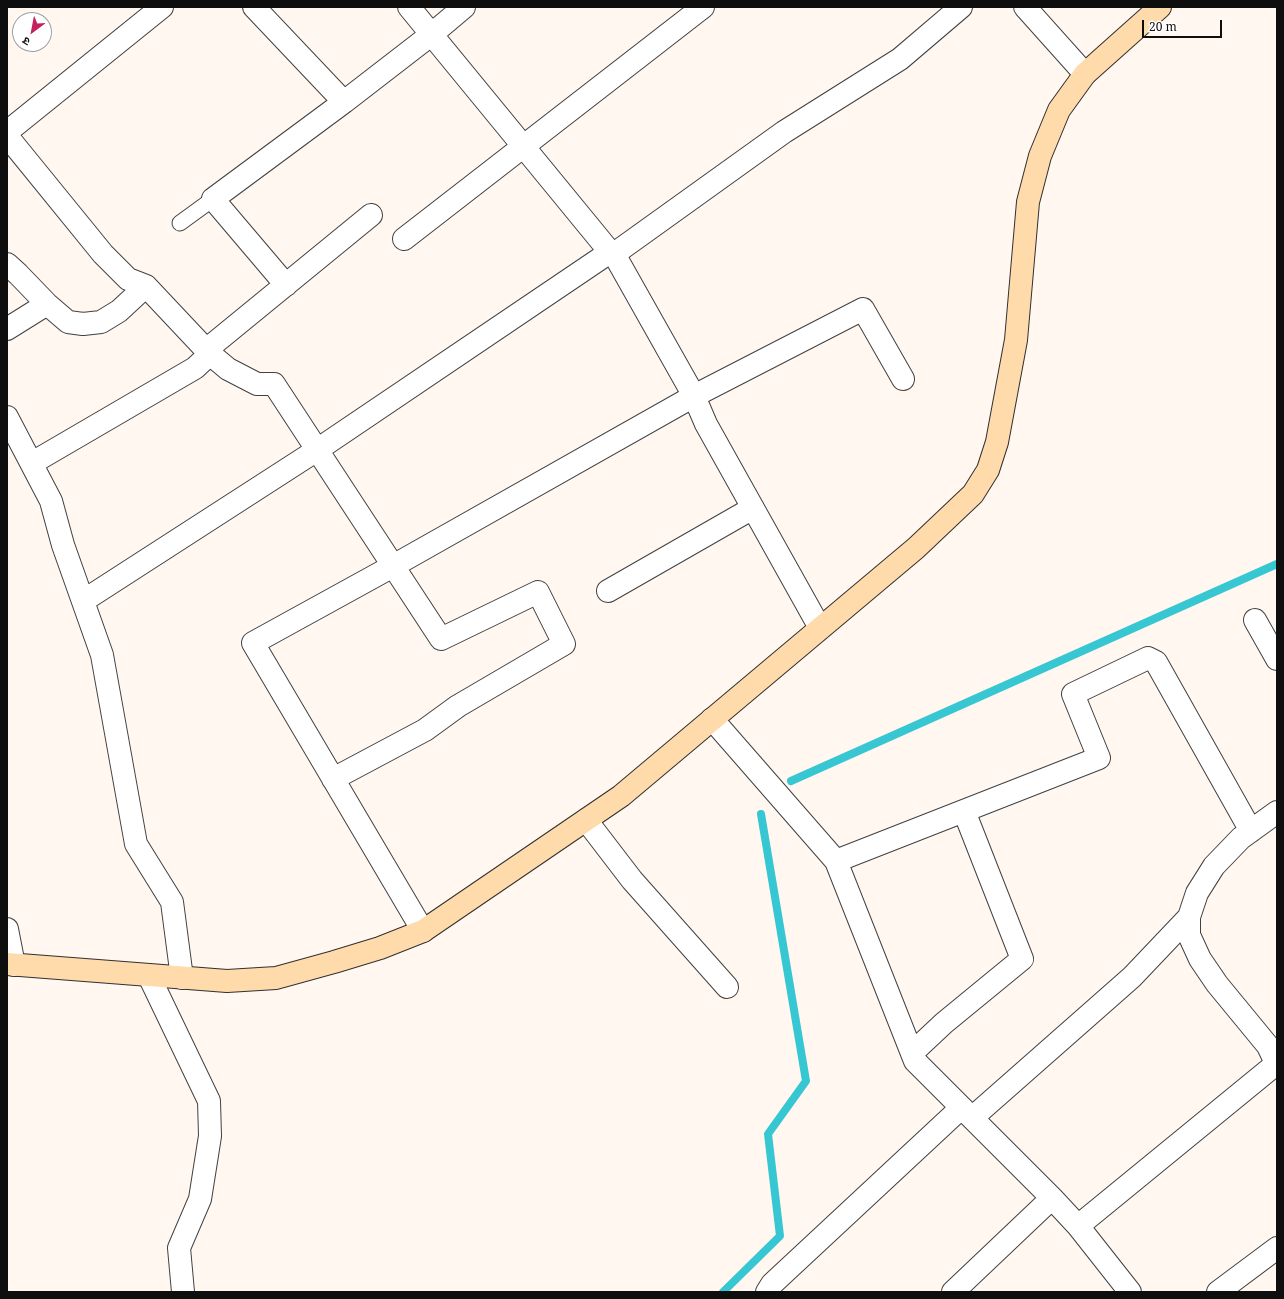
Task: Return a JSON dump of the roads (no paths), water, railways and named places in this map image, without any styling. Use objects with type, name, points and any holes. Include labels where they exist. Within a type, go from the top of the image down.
[{"type":"main road","points":[[10,965],[227,981],[276,978],[334,962],[380,948],[424,931],[621,796],[916,548],[973,494],[988,470],[997,442],[1016,340],[1028,202],[1040,156],[1059,110],[1085,74],[1160,7]]},
{"type":"street","points":[[7,132],[162,7]]},
{"type":"street","points":[[254,7],[344,102]]},
{"type":"street","points":[[409,7],[612,253],[694,396],[706,424],[820,628]]},
{"type":"street","points":[[286,285],[213,199],[344,102],[432,34],[464,7]]},
{"type":"street","points":[[404,239],[703,7]]},
{"type":"street","points":[[83,602],[317,450],[612,253],[784,132],[900,59],[961,7]]},
{"type":"street","points":[[1025,7],[1085,74]]},
{"type":"street","points":[[7,136],[103,254],[128,279],[146,286],[208,352],[228,369],[257,384],[274,384],[441,639],[538,592],[564,644],[458,706],[425,730],[333,779]]},
{"type":"street","points":[[32,463],[195,368],[208,352],[371,215]]},
{"type":"street","points":[[7,264],[47,304],[68,322],[83,324],[101,322],[119,311],[146,286]]},
{"type":"street","points":[[7,329],[47,304]]},
{"type":"street","points":[[424,931],[253,643],[393,566],[694,396],[863,309],[903,379]]},
{"type":"street","points":[[7,416],[51,501],[63,545],[102,655],[136,844],[172,902],[182,978]]},
{"type":"street","points":[[608,591],[753,508]]},
{"type":"street","points":[[1255,620],[1277,659]]},
{"type":"street","points":[[836,861],[1099,758],[1073,694],[1148,658],[1156,662],[1250,831]]},
{"type":"street","points":[[712,719],[836,861],[915,1061],[1052,1198],[1078,1226],[1130,1292]]},
{"type":"street","points":[[912,1053],[944,1023],[1022,959],[964,811]]},
{"type":"street","points":[[1078,1226],[1276,1065],[1268,1046],[1216,984],[1200,959],[1189,935],[1189,917],[1197,893],[1214,866],[1241,838],[1277,812]]},
{"type":"street","points":[[586,820],[632,880],[727,987]]},
{"type":"street","points":[[767,1292],[772,1284],[967,1113],[1132,977],[1189,917]]},
{"type":"street","points":[[7,929],[10,965]]},
{"type":"street","points":[[148,976],[209,1101],[210,1136],[200,1198],[179,1248],[183,1292]]},
{"type":"street","points":[[953,1292],[1052,1198]]},
{"type":"street","points":[[1218,1292],[1277,1248]]},
{"type":"lane","points":[[180,224],[213,199]]},
{"type":"waterway","points":[[791,781],[1277,564]]},
{"type":"waterway","points":[[723,1292],[780,1236],[768,1134],[806,1081],[761,814]]}]
